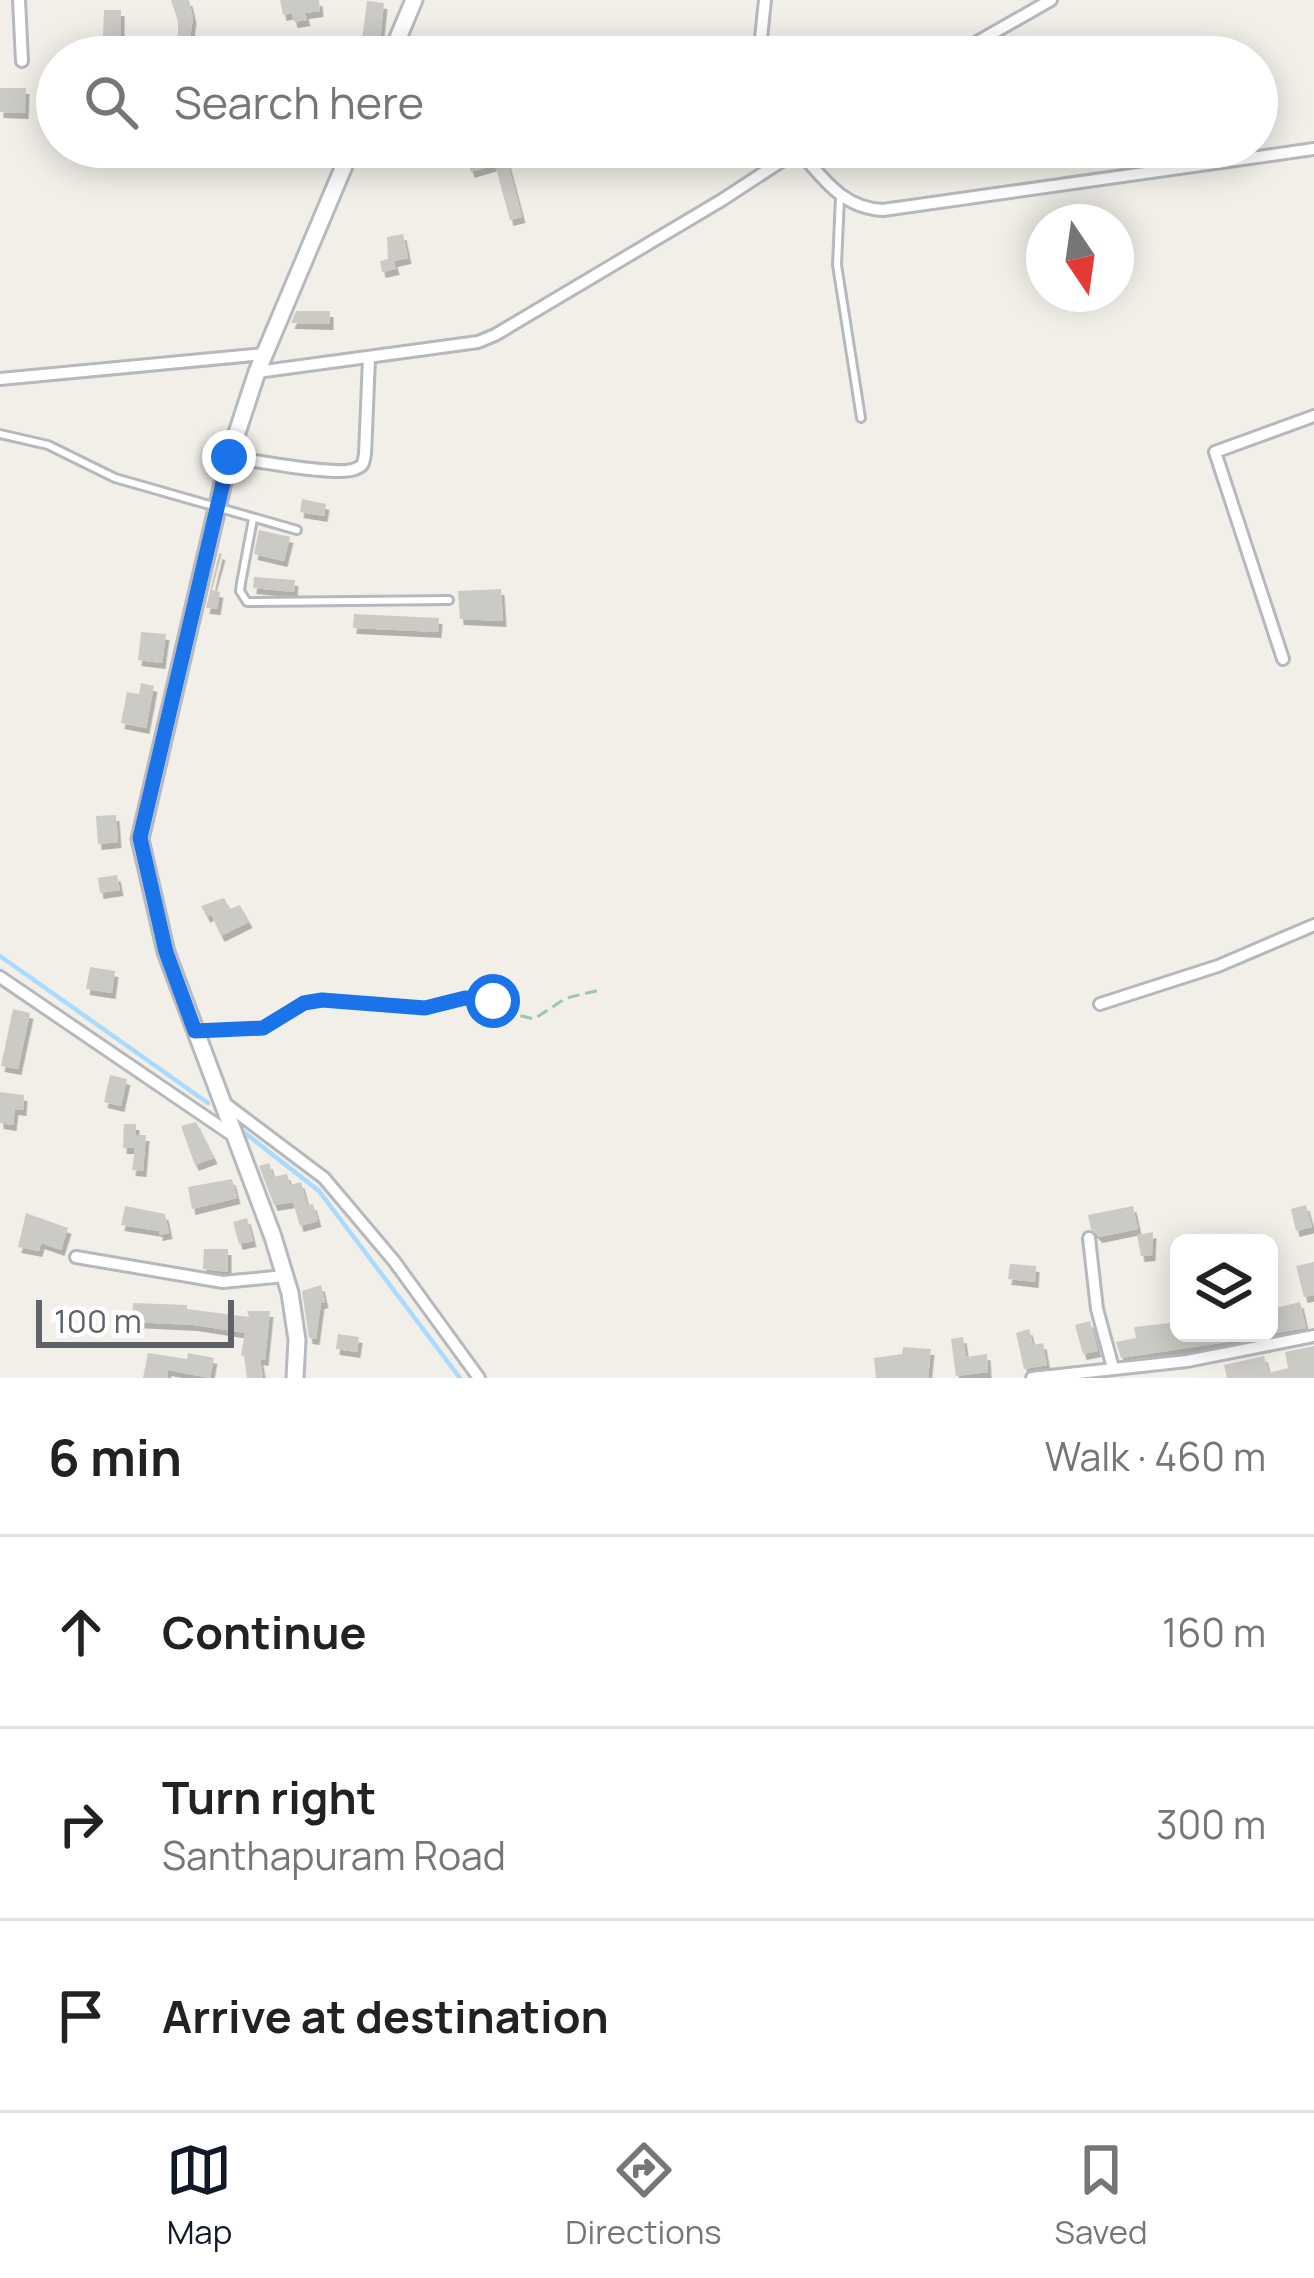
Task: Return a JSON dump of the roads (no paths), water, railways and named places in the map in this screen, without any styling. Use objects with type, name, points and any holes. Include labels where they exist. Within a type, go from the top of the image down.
[{"type":"main road","points":[[399,36],[414,0]]},
{"type":"main road","points":[[295,1378],[297,1340],[285,1276],[166,952],[140,838],[214,506],[261,364],[343,168]]},
{"type":"street","points":[[19,0],[22,61]]},
{"type":"street","points":[[761,36],[765,0]]},
{"type":"street","points":[[988,36],[1051,0]]},
{"type":"street","points":[[1278,154],[1314,149]]},
{"type":"street","points":[[0,380],[368,358],[478,342],[770,168]]},
{"type":"street","points":[[816,168],[840,197],[862,209],[884,210],[1180,168]]},
{"type":"street","points":[[229,457],[356,469],[365,454],[368,358]]},
{"type":"street","points":[[1283,659],[1215,452],[1314,416]]},
{"type":"street","points":[[1100,1004],[1218,966],[1314,925]]},
{"type":"street","points":[[0,977],[236,1137]]},
{"type":"street","points":[[220,1100],[324,1178],[394,1261],[479,1378]]},
{"type":"street","points":[[1089,1238],[1095,1298],[1113,1368]]},
{"type":"street","points":[[76,1256],[223,1282],[285,1276]]},
{"type":"street","points":[[1031,1378],[1187,1361],[1314,1336]]},
{"type":"lane","points":[[840,197],[837,265],[861,418]]},
{"type":"lane","points":[[0,434],[48,445],[115,478],[297,530]]},
{"type":"lane","points":[[254,518],[240,592],[248,602],[449,600]]},
{"type":"waterway","points":[[0,956],[208,1103]]},
{"type":"waterway","points":[[241,1130],[319,1191],[460,1378]]}]
